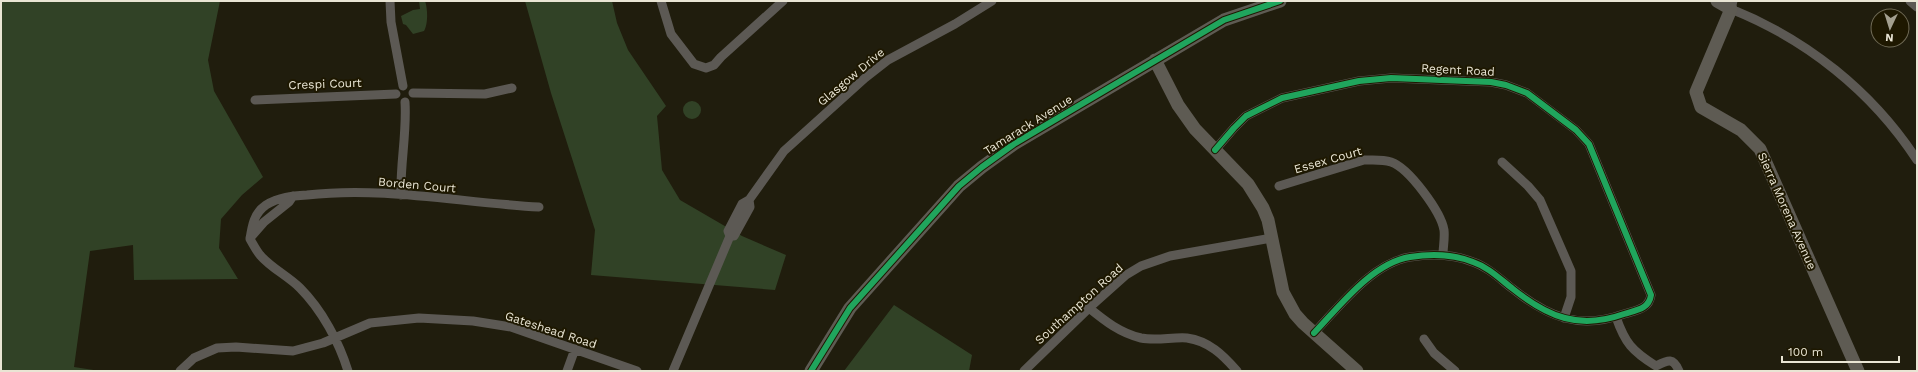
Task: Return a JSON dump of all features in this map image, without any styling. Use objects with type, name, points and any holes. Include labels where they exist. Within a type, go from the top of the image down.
[{"type":"main road","name":"Tamarack Avenue","points":[[811,371],[850,308],[959,186],[982,167],[1014,144],[1224,20],[1280,1]]},
{"type":"main road","points":[[1717,1],[1732,5]]},
{"type":"main road","name":"Sierra Morena Avenue","points":[[1732,5],[1696,92],[1698,102],[1701,107],[1741,130],[1760,149],[1858,371]]},
{"type":"main road","points":[[1155,60],[1178,105],[1195,129],[1248,184],[1265,214],[1272,238],[1283,292],[1296,314],[1314,333],[1357,371]]},
{"type":"street","points":[[390,1],[391,22],[403,86]]},
{"type":"street","points":[[661,1],[671,34],[694,64],[706,68],[714,65],[783,1]]},
{"type":"street","name":"Glasgow Drive","points":[[673,371],[730,236],[734,236],[750,207],[749,200],[784,151],[865,78],[888,60],[955,24],[992,1]]},
{"type":"street","points":[[1910,1],[1917,8]]},
{"type":"street","points":[[1732,5],[1807,48],[1850,81],[1891,124],[1917,160]]},
{"type":"street","name":"Regent Road","points":[[1215,150],[1246,116],[1282,98],[1359,81],[1391,78],[1491,82],[1506,85],[1527,93],[1576,130],[1590,144],[1651,295],[1650,302],[1646,307],[1616,317],[1592,321],[1564,318],[1549,314],[1529,302],[1489,270],[1472,261],[1443,255],[1409,257],[1397,260],[1364,280],[1314,333]]},
{"type":"street","points":[[403,86],[409,86],[413,93],[410,100],[405,102],[400,101],[396,94],[398,88],[403,86]]},
{"type":"street","points":[[413,93],[485,94],[512,88]]},
{"type":"street","name":"Crespi Court","points":[[255,100],[318,96],[396,94]]},
{"type":"street","points":[[401,195],[400,182],[406,122],[405,102]]},
{"type":"street","name":"Essex Court","points":[[1279,186],[1364,160],[1378,159],[1392,162],[1403,168],[1436,208],[1444,230],[1443,255]]},
{"type":"street","points":[[1502,162],[1528,186],[1540,200],[1571,271],[1570,297],[1564,318]]},
{"type":"street","name":"Borden Court","points":[[334,337],[317,310],[300,289],[260,255],[250,239],[275,206],[289,202],[293,196],[341,192],[401,195],[539,207]]},
{"type":"street","name":"Southampton Road","points":[[1024,371],[1089,308],[1126,275],[1141,266],[1170,256],[1272,238]]},
{"type":"street","points":[[1089,308],[1123,332],[1142,338],[1187,338],[1210,346],[1223,356],[1237,371]]},
{"type":"street","points":[[1616,317],[1623,336],[1638,355],[1656,366],[1672,361],[1676,363],[1679,371]]},
{"type":"street","name":"Gateshead Road","points":[[180,371],[194,358],[217,348],[236,347],[293,351],[323,343],[334,337],[370,323],[393,319],[419,318],[473,321],[511,327],[637,371]]},
{"type":"street","points":[[334,337],[344,357],[348,371]]},
{"type":"street","points":[[1424,339],[1434,353],[1455,371]]},
{"type":"street","points":[[567,371],[575,349]]},
{"type":"green space","points":[[1,1],[220,1],[208,60],[214,91],[263,177],[242,195],[221,219],[219,248],[238,279],[134,280],[133,245],[90,251],[74,367],[100,371],[1,371]]},
{"type":"green space","points":[[419,1],[425,1],[427,21],[424,31],[413,34],[406,25],[403,24],[401,16],[413,10],[420,9]]},
{"type":"green space","points":[[525,1],[612,1],[617,23],[628,50],[666,106],[657,116],[662,170],[680,200],[742,236],[786,255],[775,290],[591,275],[595,230],[551,93]]},
{"type":"green space","points":[[692,101],[698,104],[701,110],[698,116],[692,119],[686,116],[683,110],[686,104]]},
{"type":"green space","points":[[894,305],[972,355],[969,371],[844,371]]},
{"type":"cycle path","points":[[811,371],[850,308],[959,186],[982,167],[1014,144],[1224,20],[1280,1]]},
{"type":"cycle path","points":[[1215,150],[1246,116],[1282,98],[1359,81],[1391,78],[1491,82],[1506,85],[1527,93],[1576,130],[1589,144],[1651,295],[1648,303],[1638,310],[1608,319],[1578,321],[1565,318],[1539,307],[1526,299],[1489,270],[1478,264],[1458,257],[1433,255],[1418,256],[1396,261],[1382,268],[1345,299],[1314,333]]}]
